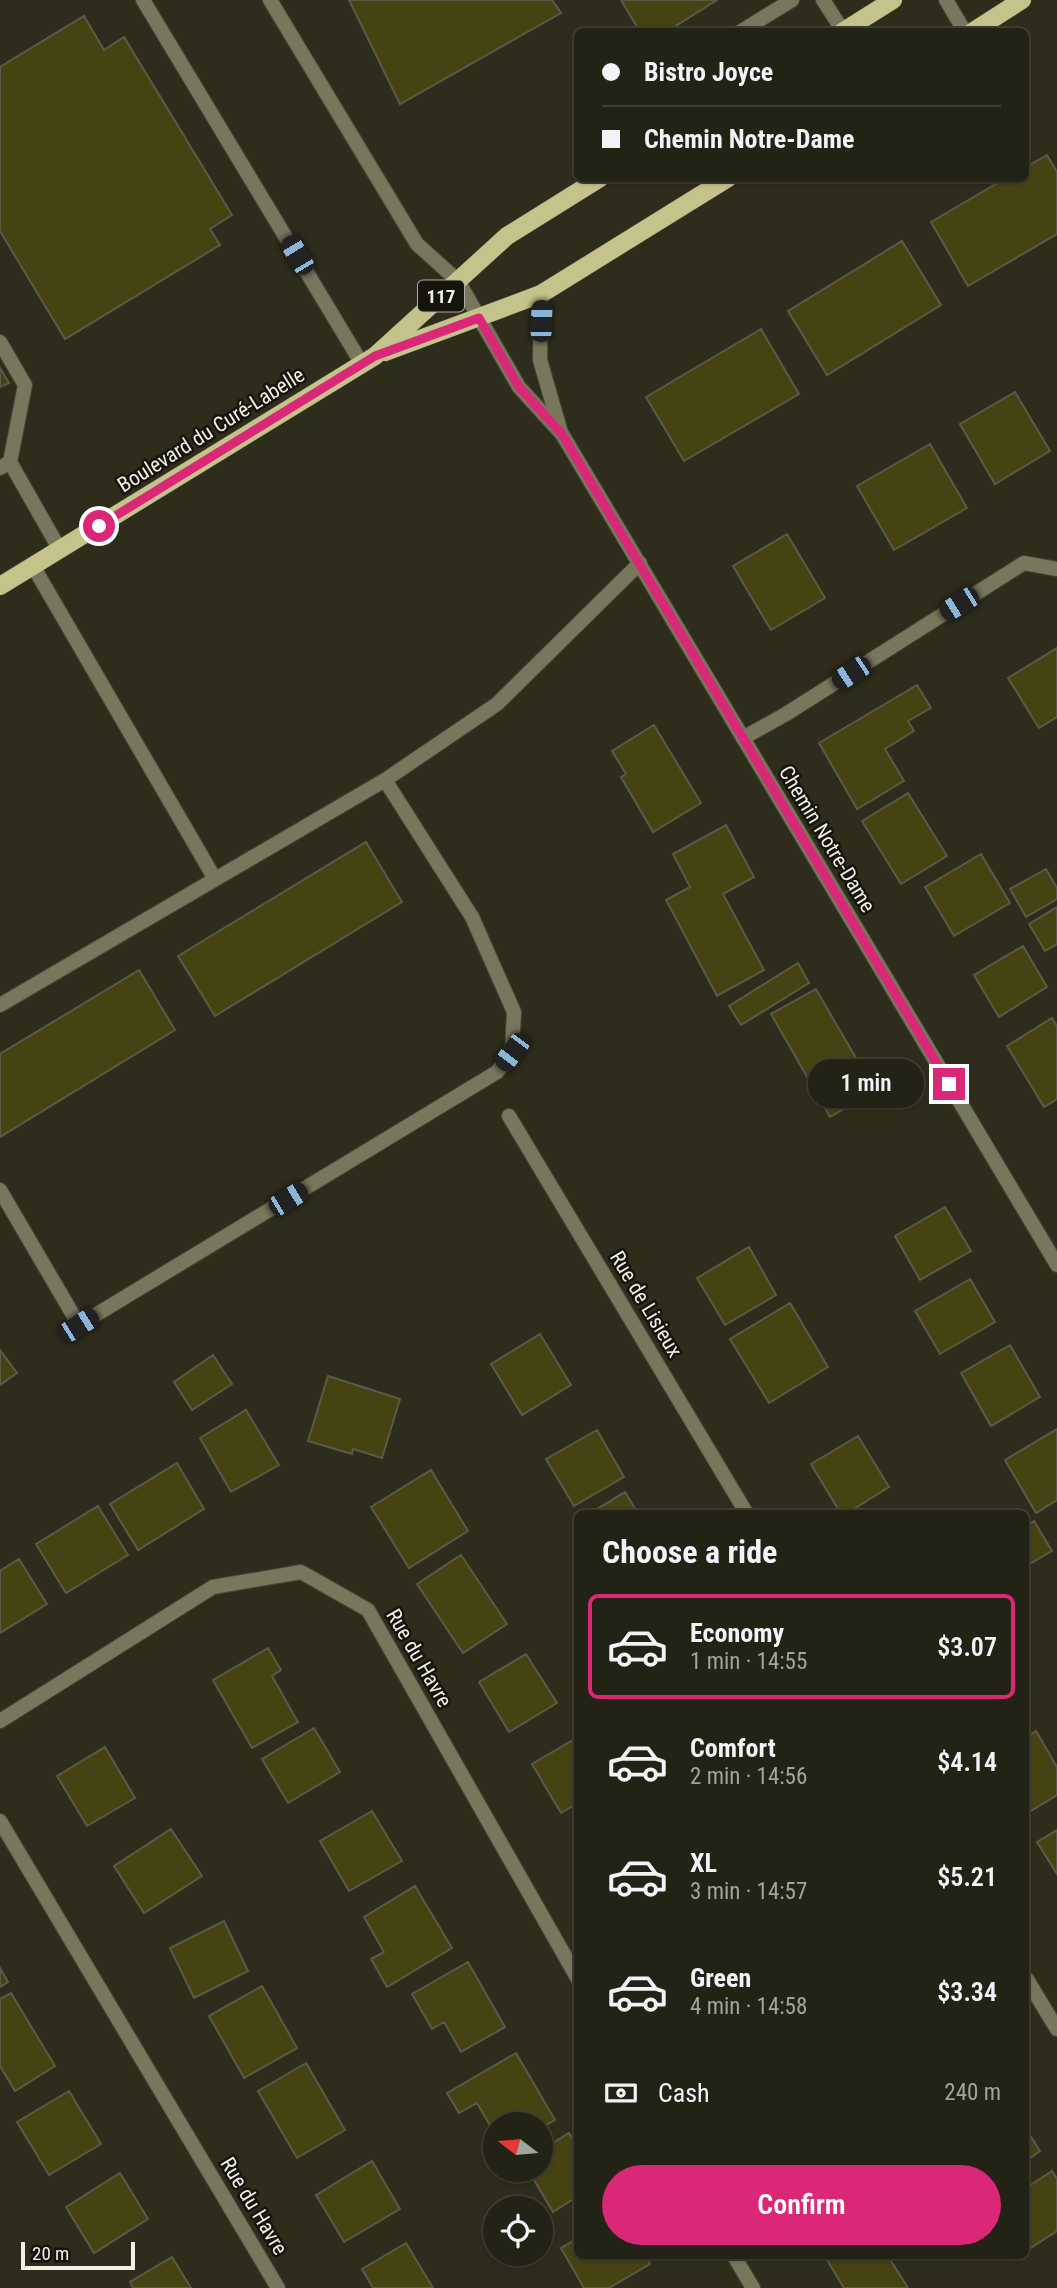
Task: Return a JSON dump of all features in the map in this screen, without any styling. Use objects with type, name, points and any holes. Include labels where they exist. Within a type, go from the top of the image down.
[{"type":"main road","points":[[848,28],[893,0]]},
{"type":"main road","points":[[978,28],[1020,1]]},
{"type":"main road","name":"Boulevard du Curé-Labelle","points":[[0,586],[368,360],[507,236],[594,182]]},
{"type":"main road","name":"Boulevard du Curé-Labelle","points":[[368,360],[541,295],[722,182]]},
{"type":"street","points":[[143,0],[368,360]]},
{"type":"street","name":"Chemin Notre-Dame","points":[[270,0],[418,244],[458,281],[519,387],[562,434],[1057,1265]]},
{"type":"street","points":[[746,28],[792,0]]},
{"type":"street","points":[[823,0],[840,28]]},
{"type":"street","points":[[946,0],[963,28]]},
{"type":"street","name":"Chemin Notre-Dame","points":[[541,295],[540,360],[562,434]]},
{"type":"street","points":[[0,342],[24,385],[5,465],[60,550]]},
{"type":"street","points":[[0,1004],[385,780],[497,705],[640,563]]},
{"type":"street","points":[[743,738],[786,714],[1024,563],[1057,569]]},
{"type":"street","points":[[33,566],[215,879]]},
{"type":"street","points":[[0,1189],[79,1325],[497,1072],[512,1052],[514,1012],[472,918],[385,780]]},
{"type":"street","name":"Rue de Lisieux","points":[[509,1116],[745,1510]]},
{"type":"street","name":"Rue du Havre","points":[[0,1721],[213,1587],[301,1572],[368,1610],[574,1972]]},
{"type":"street","name":"Rue du Havre","points":[[0,1821],[278,2288]]},
{"type":"street","points":[[1029,1983],[1057,2029]]},
{"type":"street","points":[[736,2259],[753,2288]]},
{"type":"building","points":[[349,0],[552,0],[561,13],[400,104]]},
{"type":"building","points":[[621,0],[717,0],[672,28],[638,28]]},
{"type":"building","points":[[84,16],[104,50],[124,37],[232,215],[210,229],[220,245],[65,339],[0,231],[0,67]]},
{"type":"building","points":[[1047,155],[1057,172],[1057,234],[968,286],[931,222],[999,182],[1029,182],[1029,165]]},
{"type":"building","points":[[902,241],[941,305],[827,375],[788,311]]},
{"type":"building","points":[[761,329],[799,394],[684,461],[646,397]]},
{"type":"building","points":[[0,368],[9,383],[0,387]]},
{"type":"building","points":[[1015,392],[1050,451],[995,484],[960,424]]},
{"type":"building","points":[[930,444],[967,508],[894,550],[857,486]]},
{"type":"building","points":[[787,534],[825,598],[771,630],[733,566]]},
{"type":"building","points":[[1057,648],[1057,717],[1039,728],[1008,678]]},
{"type":"building","points":[[917,685],[931,708],[908,721],[914,731],[885,749],[904,781],[857,809],[819,743]]},
{"type":"building","points":[[654,725],[701,803],[653,832],[621,777],[626,774],[612,751]]},
{"type":"building","points":[[908,793],[947,856],[901,884],[862,821]]},
{"type":"building","points":[[726,825],[754,877],[723,894],[764,970],[717,996],[666,900],[690,887],[673,854]]},
{"type":"building","points":[[366,842],[402,902],[215,1016],[178,956]]},
{"type":"building","points":[[981,854],[1010,903],[954,936],[925,887]]},
{"type":"building","points":[[1046,869],[1057,888],[1057,899],[1026,917],[1010,889]]},
{"type":"building","points":[[1057,907],[1057,944],[1045,951],[1029,924]]},
{"type":"building","points":[[1023,946],[1047,987],[999,1017],[974,975]]},
{"type":"building","points":[[798,963],[809,983],[741,1025],[729,1006]]},
{"type":"building","points":[[139,970],[175,1030],[0,1137],[0,1054]]},
{"type":"building","points":[[816,989],[875,1091],[830,1117],[771,1014]]},
{"type":"building","points":[[1052,1018],[1057,1026],[1057,1099],[1044,1107],[1007,1046]]},
{"type":"building","points":[[945,1207],[971,1251],[920,1280],[895,1236]]},
{"type":"building","points":[[749,1247],[776,1295],[725,1325],[697,1278]]},
{"type":"building","points":[[970,1279],[995,1322],[940,1354],[915,1311]]},
{"type":"building","points":[[790,1303],[828,1367],[769,1403],[730,1339]]},
{"type":"building","points":[[540,1334],[571,1385],[522,1415],[491,1364]]},
{"type":"building","points":[[1010,1345],[1040,1397],[991,1426],[961,1373]]},
{"type":"building","points":[[0,1350],[17,1373],[0,1385]]},
{"type":"building","points":[[213,1355],[232,1384],[192,1410],[174,1382]]},
{"type":"building","points":[[328,1376],[400,1399],[382,1458],[353,1449],[352,1454],[308,1441]]},
{"type":"building","points":[[246,1410],[279,1465],[231,1492],[200,1438]]},
{"type":"building","points":[[1057,1429],[1057,1500],[1036,1513],[1005,1460]]},
{"type":"building","points":[[597,1430],[624,1477],[574,1506],[546,1459]]},
{"type":"building","points":[[858,1436],[889,1487],[852,1510],[839,1510],[811,1464]]},
{"type":"building","points":[[177,1463],[204,1509],[138,1550],[110,1504]]},
{"type":"building","points":[[431,1470],[468,1531],[409,1568],[371,1507]]},
{"type":"building","points":[[625,1492],[636,1510],[596,1510]]},
{"type":"building","points":[[98,1506],[128,1555],[66,1593],[36,1544]]},
{"type":"building","points":[[1034,1521],[1052,1551],[1029,1564],[1029,1524]]},
{"type":"building","points":[[461,1555],[507,1624],[463,1653],[417,1584]]},
{"type":"building","points":[[19,1559],[47,1604],[0,1633],[0,1571]]},
{"type":"building","points":[[268,1648],[281,1670],[272,1676],[298,1722],[252,1748],[213,1680]]},
{"type":"building","points":[[526,1654],[557,1703],[509,1732],[479,1682]]},
{"type":"building","points":[[314,1728],[340,1772],[288,1803],[262,1759]]},
{"type":"building","points":[[1036,1731],[1057,1767],[1057,1795],[1029,1812],[1029,1736]]},
{"type":"building","points":[[574,1739],[574,1805],[561,1813],[532,1764]]},
{"type":"building","points":[[105,1747],[135,1798],[87,1826],[57,1776]]},
{"type":"building","points":[[372,1811],[402,1861],[349,1891],[320,1841]]},
{"type":"building","points":[[171,1829],[202,1876],[144,1913],[114,1866]]},
{"type":"building","points":[[1057,1830],[1057,1874],[1037,1842]]},
{"type":"building","points":[[415,1886],[452,1948],[387,1987],[371,1959],[384,1952],[364,1917]]},
{"type":"building","points":[[224,1921],[248,1971],[194,1998],[170,1948]]},
{"type":"building","points":[[468,1962],[505,2027],[461,2052],[444,2022],[432,2029],[412,1994]]},
{"type":"building","points":[[0,1968],[8,1982],[0,1987]]},
{"type":"building","points":[[262,1986],[297,2048],[244,2078],[209,2016]]},
{"type":"building","points":[[11,1993],[55,2066],[15,2091],[0,2066],[0,1999]]},
{"type":"building","points":[[516,2053],[550,2112],[483,2113],[477,2103],[459,2113],[447,2093]]},
{"type":"building","points":[[306,2063],[345,2130],[297,2158],[258,2091]]},
{"type":"building","points":[[69,2091],[101,2144],[49,2175],[17,2122]]},
{"type":"building","points":[[569,2133],[574,2141],[574,2199],[553,2212],[553,2196],[543,2196],[535,2182],[553,2182],[553,2143]]},
{"type":"building","points":[[1029,2134],[1040,2151],[1029,2159]]},
{"type":"building","points":[[372,2161],[400,2209],[344,2242],[316,2195]]},
{"type":"building","points":[[1052,2171],[1057,2179],[1057,2231],[1029,2249],[1029,2186]]},
{"type":"building","points":[[120,2173],[148,2219],[94,2253],[66,2207]]},
{"type":"building","points":[[574,2240],[574,2259],[647,2259],[650,2264],[609,2288],[584,2288],[561,2248]]},
{"type":"building","points":[[406,2243],[433,2288],[373,2288],[362,2269]]},
{"type":"building","points":[[172,2257],[191,2288],[133,2288],[130,2282]]},
{"type":"building","points":[[890,2259],[908,2288],[844,2288],[827,2260]]},
{"type":"route","points":[[99,526],[375,356],[479,318],[519,387],[562,434],[949,1084]]}]
